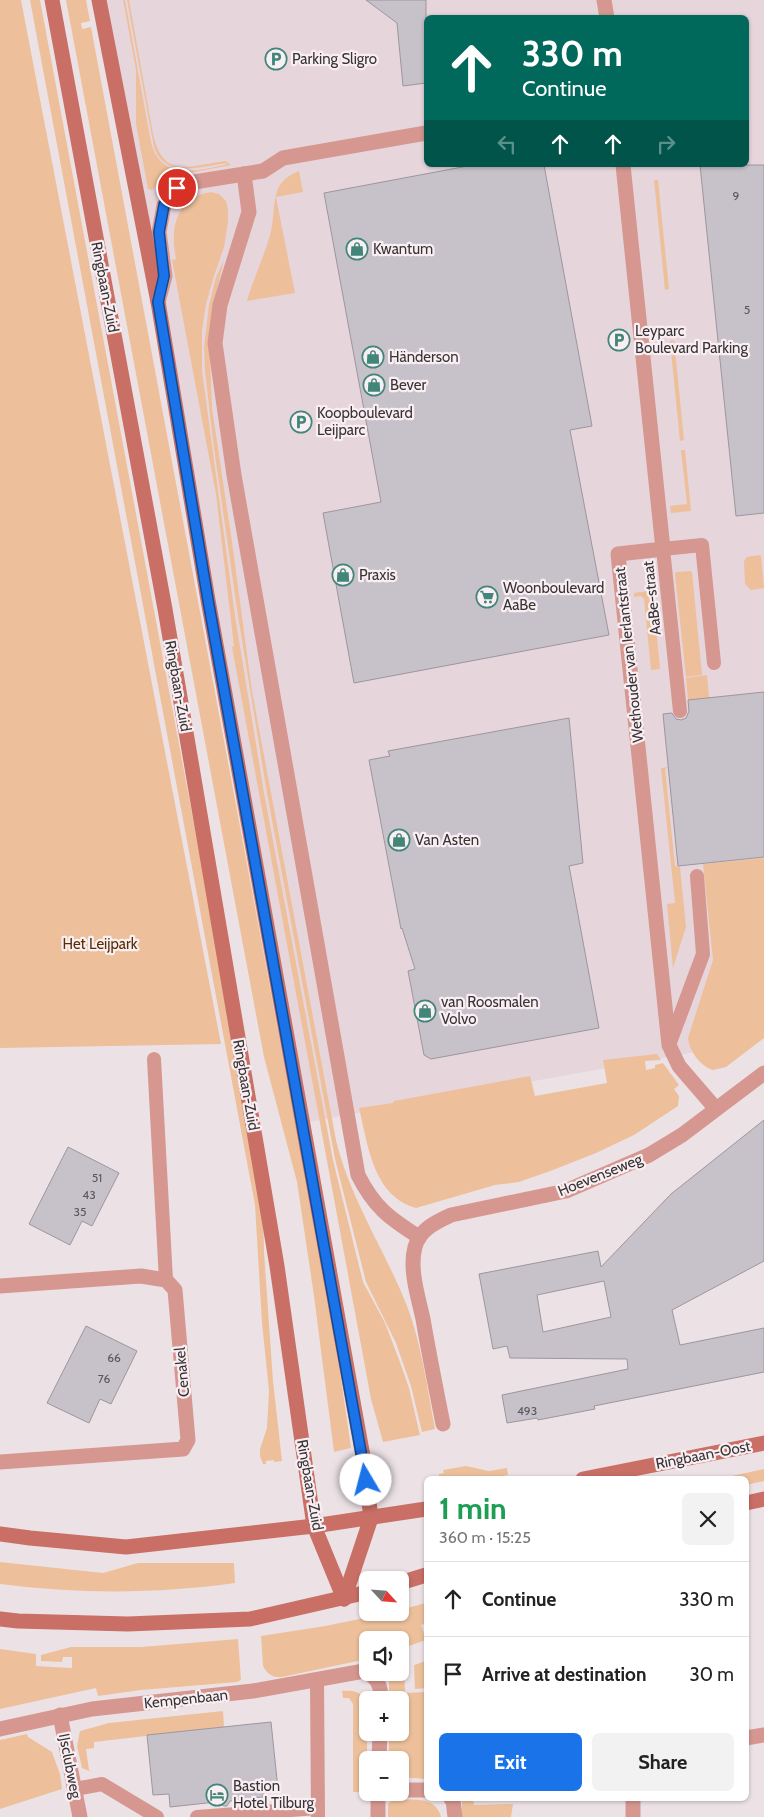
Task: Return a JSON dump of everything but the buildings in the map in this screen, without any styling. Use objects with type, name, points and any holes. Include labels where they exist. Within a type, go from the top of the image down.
[{"type":"main road","name":"Ringbaan-Zuid","points":[[52,0],[165,608],[277,1266],[314,1526],[344,1598]]},
{"type":"main road","points":[[99,0],[158,302],[208,600],[364,1462],[371,1518],[344,1598]]},
{"type":"main road","name":"Ringbaan-Oost","points":[[598,1476],[764,1443]]},
{"type":"main road","points":[[749,1502],[764,1500]]},
{"type":"main road","points":[[0,1534],[126,1547],[314,1526],[424,1509]]},
{"type":"main road","points":[[409,1580],[424,1576]]},
{"type":"main road","points":[[0,1619],[128,1624],[250,1619],[359,1594]]},
{"type":"street","points":[[604,0],[606,15]]},
{"type":"street","points":[[158,302],[164,276],[159,232],[164,205],[177,188],[194,182],[263,171],[282,158],[424,133]]},
{"type":"street","points":[[623,167],[663,549]]},
{"type":"street","points":[[244,174],[249,212],[220,305],[215,343],[234,474],[358,1175],[373,1201],[391,1220],[419,1237],[415,1247],[414,1274],[443,1424]]},
{"type":"street","name":"Wethouder van Ierlantstraat","points":[[663,549],[618,554],[669,1045],[680,1066],[716,1109]]},
{"type":"street","name":"Hoevenseweg","points":[[419,1237],[434,1223],[451,1215],[566,1191],[596,1180],[648,1156],[682,1135],[764,1072]]},
{"type":"street","points":[[0,1286],[141,1276],[166,1280]]},
{"type":"street","name":"Cenakel","points":[[0,1462],[183,1449],[188,1440],[175,1290],[166,1280]]},
{"type":"street","name":"Kempenbaan","points":[[0,1730],[92,1709],[253,1691],[364,1671],[372,1674],[379,1682],[380,1691]]},
{"type":"street","name":"IJsclubweg","points":[[60,1715],[80,1817]]},
{"type":"street","points":[[749,1738],[764,1736]]},
{"type":"street","points":[[409,1790],[424,1790]]},
{"type":"street","points":[[378,1801],[378,1817]]},
{"type":"street","points":[[453,1801],[455,1817]]},
{"type":"street","points":[[633,1817],[634,1801]]},
{"type":"lane","name":"AaBe-straat","points":[[680,711],[663,549],[702,544],[714,663]]},
{"type":"lane","points":[[669,1045],[703,954],[697,876]]},
{"type":"lane","points":[[154,1059],[166,1280]]},
{"type":"lane","points":[[197,1817],[318,1813],[317,1680]]},
{"type":"lane","points":[[75,1789],[102,1784],[157,1817]]},
{"type":"shaded area","name":"Woonboulevard AaBe","points":[[97,0],[764,0],[764,1030],[723,1047],[308,1122]]},
{"type":"green space","name":"Het Leijpark","points":[[0,0],[21,0],[221,1044],[0,1048]]},
{"type":"green space","points":[[30,0],[40,0],[244,1092],[263,1206],[264,1252],[273,1381],[282,1461],[266,1461],[266,1464],[263,1464],[260,1449],[267,1428],[269,1391],[262,1323],[255,1205]]},
{"type":"green space","points":[[66,0],[86,0],[90,21],[81,23],[82,29],[91,27],[329,1304],[351,1448],[334,1452],[297,1182],[264,1057]]},
{"type":"green space","points":[[123,0],[125,0],[151,142],[156,154],[163,163],[172,168],[182,170],[205,169],[227,164],[182,168],[164,162],[157,154],[153,142],[127,0],[129,0],[153,134],[164,159],[180,167],[226,161],[231,165],[169,177],[160,181],[152,190],[148,189],[136,124],[136,70]]},
{"type":"green space","points":[[299,171],[303,192],[276,197],[295,293],[247,301],[270,235],[277,190],[286,178]]},
{"type":"green space","points":[[654,180],[658,180],[669,289],[665,290]]},
{"type":"green space","points":[[211,192],[219,194],[226,201],[228,222],[224,247],[206,304],[202,330],[202,371],[235,616],[264,793],[333,1160],[363,1282],[385,1323],[401,1365],[409,1388],[420,1435],[383,1442],[371,1399],[232,647],[234,646],[216,494],[172,260],[176,259],[174,237],[178,216],[190,200]]},
{"type":"green space","points":[[224,260],[212,325],[210,358],[212,408],[252,691],[336,1140],[350,1183],[398,1285],[417,1336],[435,1429],[422,1432],[411,1386],[396,1343],[366,1282],[335,1159],[267,793],[238,616],[205,371],[204,347],[209,305],[216,277]]},
{"type":"green space","points":[[674,340],[684,440],[680,441],[670,341]]},
{"type":"green space","points":[[681,450],[685,450],[691,511],[671,513],[670,506],[687,504]]},
{"type":"green space","points":[[761,556],[764,588],[751,590],[745,584],[744,561],[747,557]]},
{"type":"green space","points":[[676,572],[692,572],[702,675],[686,677],[675,574]]},
{"type":"green space","points":[[649,591],[653,594],[660,669],[651,670],[644,599],[641,596],[634,597],[634,593]]},
{"type":"green space","points":[[707,675],[710,708],[689,710],[686,678]]},
{"type":"green space","points":[[669,767],[665,769],[675,866],[680,867],[686,927],[673,968],[667,904],[675,903],[661,768]]},
{"type":"green space","points":[[764,858],[764,1038],[726,1067],[713,1070],[704,1066],[696,1058],[688,1038],[713,960],[703,864]]},
{"type":"green space","points":[[657,1054],[661,1060],[645,1061],[646,1070],[655,1068],[655,1065],[663,1063],[679,1085],[674,1089],[679,1096],[678,1106],[634,1135],[596,1153],[519,1182],[495,1185],[416,1208],[402,1202],[390,1193],[381,1181],[370,1153],[359,1108],[530,1076],[535,1096],[607,1083],[603,1060]]},
{"type":"green space","points":[[466,1466],[489,1471],[507,1468],[508,1475],[439,1476],[439,1474],[444,1473],[443,1470]]},
{"type":"green space","points":[[764,1469],[764,1481],[749,1484],[749,1476],[732,1476]]},
{"type":"green space","points":[[0,1562],[103,1573],[138,1563],[234,1563],[235,1583],[147,1591],[59,1590],[0,1584]]},
{"type":"green space","points":[[424,1604],[424,1624],[421,1625],[424,1641],[409,1646],[409,1631],[359,1631],[359,1661],[282,1677],[276,1677],[266,1671],[263,1666],[261,1636],[359,1619],[359,1621],[409,1621],[409,1608]]},
{"type":"green space","points":[[238,1639],[241,1680],[237,1682],[141,1690],[98,1696],[96,1688],[0,1709],[0,1649],[36,1654],[36,1666],[72,1668],[72,1657],[63,1657],[62,1662],[41,1661],[41,1655],[71,1647],[141,1647]]},
{"type":"green space","points":[[424,1662],[424,1688],[415,1689],[414,1665]]},
{"type":"green space","points":[[389,1681],[405,1681],[405,1691],[389,1691]]},
{"type":"green space","points":[[342,1691],[359,1694],[359,1741],[367,1741],[367,1751],[359,1751],[359,1792],[353,1792],[353,1704],[349,1698],[343,1698]]},
{"type":"green space","points":[[424,1692],[424,1779],[409,1778],[409,1751],[389,1751],[389,1741],[409,1741],[409,1693]]},
{"type":"green space","points":[[223,1711],[224,1727],[94,1742],[94,1748],[86,1749],[89,1770],[92,1772],[82,1768],[77,1746],[80,1731],[109,1723]]},
{"type":"green space","points":[[27,1734],[28,1737],[52,1752],[60,1774],[62,1789],[0,1809],[0,1740]]},
{"type":"green space","points":[[421,1800],[434,1805],[441,1817],[388,1817],[388,1804],[391,1801]]},
{"type":"green space","points":[[462,1801],[473,1801],[474,1805],[513,1804],[511,1817],[462,1817]]},
{"type":"place","name":"Parking Sligro","points":[[276,59]]},
{"type":"place","name":"Kwantum","points":[[357,249]]},
{"type":"place","name":"Leyparc Boulevard Parking","points":[[619,340]]},
{"type":"place","name":"Händerson","points":[[373,357]]},
{"type":"place","name":"Bever","points":[[374,385]]},
{"type":"place","name":"Koopboulevard Leijparc","points":[[301,422]]},
{"type":"place","name":"Praxis","points":[[343,575]]},
{"type":"place","name":"Woonboulevard AaBe","points":[[487,597]]},
{"type":"place","name":"Van Asten","points":[[399,840]]},
{"type":"place","name":"van Roosmalen Volvo","points":[[425,1011]]},
{"type":"place","name":"Bastion Hotel Tilburg","points":[[217,1795]]},
{"type":"route","points":[[177,188],[164,205],[159,232],[164,276],[158,302],[208,600],[366,1480]]}]
